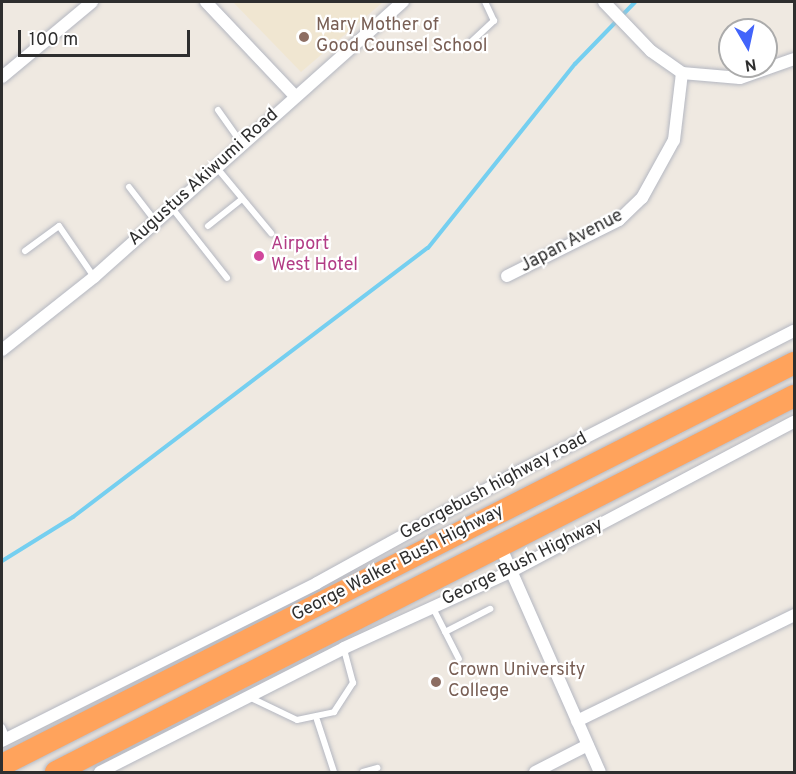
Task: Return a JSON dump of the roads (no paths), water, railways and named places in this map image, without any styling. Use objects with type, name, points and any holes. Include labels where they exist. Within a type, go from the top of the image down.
[{"type":"highway","name":"George Walker Bush Highway","points":[[2,765],[795,363]]},
{"type":"highway","name":"George Walker Bush Highway","points":[[56,772],[244,688],[501,548],[795,396]]},
{"type":"street","points":[[2,77],[92,2]]},
{"type":"street","points":[[206,2],[296,96]]},
{"type":"street","name":"Augustus Akiwumi Road","points":[[2,350],[94,277],[402,2]]},
{"type":"street","points":[[607,5],[625,25],[682,73],[740,78],[795,59]]},
{"type":"street","name":"Japan Avenue","points":[[507,276],[619,220],[642,198],[674,140],[682,73]]},
{"type":"street","name":"Georgebush highway road","points":[[3,736],[317,583],[520,471],[795,331]]},
{"type":"street","name":"George Bush Highway","points":[[100,772],[244,688],[344,648],[512,571],[795,422]]},
{"type":"street","points":[[501,548],[600,772]]},
{"type":"street","points":[[577,721],[793,618]]},
{"type":"street","points":[[534,772],[588,746]]},
{"type":"lane","points":[[470,43],[494,21],[485,2]]},
{"type":"lane","points":[[218,111],[242,144]]},
{"type":"lane","points":[[216,168],[271,233]]},
{"type":"lane","points":[[129,187],[156,222]]},
{"type":"lane","points":[[208,226],[242,199]]},
{"type":"lane","points":[[171,208],[227,278]]},
{"type":"lane","points":[[25,251],[59,226],[94,277]]},
{"type":"lane","points":[[433,608],[459,659]]},
{"type":"lane","points":[[445,632],[490,609]]},
{"type":"lane","points":[[244,688],[297,720],[317,720],[342,706],[353,683],[344,648]]},
{"type":"lane","points":[[317,720],[334,772]]},
{"type":"lane","points":[[363,772],[377,768]]},
{"type":"waterway","points":[[2,561],[73,517],[428,248],[575,64],[635,2]]},
{"type":"place","name":"Mary Mother of Good Counsel School","points":[[304,37]]},
{"type":"place","name":"Airport West Hotel","points":[[259,256]]},
{"type":"place","name":"Crown University College","points":[[436,682]]}]
